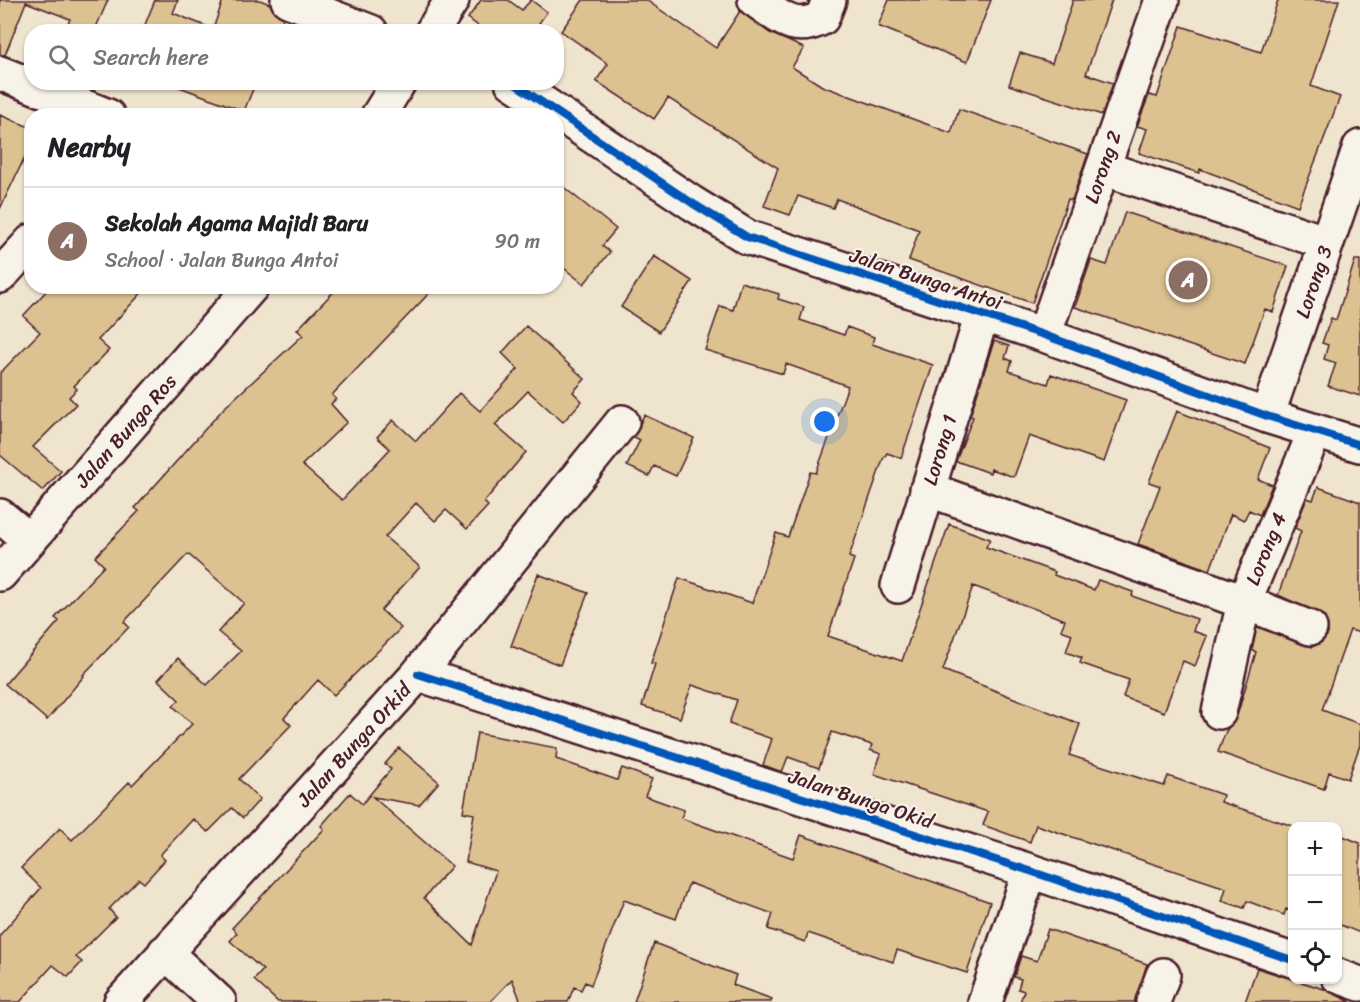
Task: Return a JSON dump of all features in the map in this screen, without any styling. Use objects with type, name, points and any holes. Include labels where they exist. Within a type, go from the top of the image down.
[{"type":"street","points":[[288,0],[350,24]]},
{"type":"street","points":[[438,24],[452,0]]},
{"type":"street","points":[[755,0],[789,23],[806,26],[822,18],[829,0]]},
{"type":"street","name":"Lorong 2","points":[[1044,335],[1162,0]]},
{"type":"street","points":[[0,73],[24,83]]},
{"type":"street","points":[[43,90],[88,108]]},
{"type":"street","points":[[383,108],[394,90]]},
{"type":"street","name":"Jalan Bunga Antoi","points":[[524,90],[551,108]]},
{"type":"street","name":"Jalan Bunga Antoi","points":[[564,117],[747,237],[1044,335],[1267,416],[1360,445]]},
{"type":"street","name":"Lorong 3","points":[[1267,416],[1360,147]]},
{"type":"street","points":[[1103,168],[1327,243]]},
{"type":"street","points":[[0,276],[24,250]]},
{"type":"street","name":"Jalan Bunga Ros","points":[[0,574],[245,294]]},
{"type":"street","name":"Lorong 1","points":[[898,586],[982,315]]},
{"type":"street","name":"Jalan Bunga Orkid","points":[[121,1002],[418,674],[622,422]]},
{"type":"street","name":"Lorong 4","points":[[1310,628],[1245,602],[1315,431]]},
{"type":"street","points":[[927,489],[1245,602],[1219,712]]},
{"type":"street","points":[[0,516],[29,540]]},
{"type":"street","name":"Jalan Bunga Okid","points":[[418,674],[1030,871],[1288,958]]},
{"type":"street","points":[[985,1002],[1030,871]]},
{"type":"street","points":[[165,952],[219,1002]]},
{"type":"street","points":[[1342,977],[1360,984]]},
{"type":"building","points":[[0,0],[108,0],[98,24],[68,24],[70,19],[26,2],[5,55],[0,55]]},
{"type":"building","points":[[155,0],[178,0],[173,13],[200,24],[145,24]]},
{"type":"building","points":[[223,0],[260,0],[270,4],[274,12],[283,18],[281,24],[215,24]]},
{"type":"building","points":[[481,0],[508,0],[522,10],[531,0],[547,12],[540,24],[476,24],[468,18]]},
{"type":"building","points":[[583,0],[646,0],[716,48],[740,11],[770,33],[804,48],[792,67],[822,86],[951,133],[959,109],[1088,154],[1072,200],[1068,199],[1032,303],[909,260],[919,230],[837,199],[833,208],[798,196],[790,215],[764,206],[778,168],[668,98],[654,119],[596,81],[608,64],[564,33],[564,27]]},
{"type":"building","points":[[889,0],[991,0],[967,62],[878,26]]},
{"type":"building","points":[[1073,0],[1112,0],[1086,74],[1113,83],[1102,115],[1009,85],[1020,53],[1052,63]]},
{"type":"building","points":[[1278,0],[1339,0],[1311,86],[1340,97],[1298,206],[1200,169],[1199,173],[1139,153],[1147,129],[1137,126],[1149,95],[1157,97],[1181,26],[1261,52]]},
{"type":"building","points":[[187,90],[253,90],[245,108],[236,108]]},
{"type":"building","points":[[0,115],[24,125],[24,159],[0,209]]},
{"type":"building","points":[[564,187],[616,229],[602,246],[610,252],[584,284],[564,268]]},
{"type":"building","points":[[1125,212],[1288,266],[1273,312],[1265,309],[1245,364],[1075,307],[1091,260],[1107,265]]},
{"type":"building","points":[[654,256],[692,281],[659,332],[621,307]]},
{"type":"building","points":[[1355,260],[1360,260],[1360,396],[1328,386],[1336,363],[1324,359],[1328,345],[1322,343],[1331,318],[1336,320]]},
{"type":"building","points":[[741,282],[779,294],[778,299],[804,307],[800,320],[844,335],[847,327],[874,337],[872,344],[933,365],[901,458],[887,453],[883,459],[849,557],[854,559],[828,636],[902,661],[949,524],[990,539],[986,547],[1055,572],[1054,575],[1094,590],[1098,580],[1133,592],[1132,596],[1197,619],[1193,631],[1207,636],[1195,666],[1183,661],[1164,712],[1123,697],[1129,680],[1080,663],[1082,658],[1066,652],[1072,634],[1061,630],[1065,620],[973,586],[943,670],[1080,724],[1069,755],[1164,786],[1168,776],[1223,795],[1221,802],[1288,824],[1288,910],[1286,909],[1284,915],[1247,901],[1244,908],[1222,901],[1226,888],[1036,825],[1030,842],[983,825],[988,812],[874,774],[881,754],[870,750],[872,745],[832,732],[819,768],[788,757],[782,772],[763,765],[772,739],[729,724],[737,700],[692,685],[680,718],[642,706],[655,664],[651,663],[679,578],[752,603],[776,533],[788,537],[810,472],[816,473],[848,386],[786,364],[783,374],[705,350],[720,306],[733,310]]},
{"type":"building","points":[[44,294],[141,294],[98,340],[109,350],[74,386],[77,389],[69,397],[76,404],[33,447],[61,471],[43,491],[0,455],[0,373],[40,332],[23,316]]},
{"type":"building","points":[[331,294],[428,294],[332,395],[336,399],[331,404],[347,422],[302,465],[342,500],[390,449],[377,437],[393,420],[416,441],[459,393],[480,411],[518,369],[502,353],[526,326],[585,379],[573,392],[582,401],[563,422],[528,391],[495,425],[526,452],[484,502],[488,506],[467,529],[446,510],[435,521],[416,503],[385,537],[420,567],[381,610],[401,628],[334,695],[318,680],[284,718],[291,725],[239,779],[260,799],[243,818],[232,808],[208,832],[193,819],[160,855],[165,860],[144,883],[139,879],[109,909],[116,917],[76,957],[82,962],[68,977],[53,965],[20,1002],[0,1002],[0,935],[41,888],[21,868],[60,828],[72,840],[129,782],[132,785],[192,724],[173,706],[179,700],[158,680],[178,658],[207,685],[241,651],[218,632],[244,603],[188,554],[124,622],[129,627],[83,675],[47,720],[5,684],[59,621],[55,618],[104,566],[95,557],[139,511],[135,508],[223,409],[303,335],[297,330]]},
{"type":"building","points":[[994,341],[1009,346],[1005,358],[1012,361],[1009,371],[1048,384],[1051,374],[1126,400],[1104,462],[1029,436],[1014,477],[991,469],[990,473],[956,461],[973,417],[970,416]]},
{"type":"building","points":[[1177,411],[1270,448],[1258,479],[1272,485],[1260,515],[1249,510],[1244,520],[1231,514],[1210,570],[1138,544],[1160,486],[1149,482]]},
{"type":"building","points":[[644,415],[694,438],[676,476],[654,466],[649,476],[627,466],[640,440],[634,437]]},
{"type":"building","points":[[1318,487],[1360,502],[1360,633],[1350,630],[1322,710],[1360,724],[1360,745],[1348,779],[1329,772],[1324,789],[1218,752],[1226,731],[1237,716],[1256,652],[1252,650],[1257,627],[1312,647],[1322,642],[1328,634],[1328,625],[1324,616],[1278,595],[1301,531],[1295,528],[1307,498],[1313,500]]},
{"type":"building","points":[[538,574],[588,593],[560,665],[511,646]]},
{"type":"building","points":[[477,733],[557,748],[556,759],[617,780],[622,768],[652,779],[645,796],[684,810],[681,818],[793,858],[801,835],[990,902],[967,973],[897,950],[893,962],[808,933],[805,942],[768,929],[773,914],[689,883],[676,919],[624,900],[591,985],[585,982],[581,990],[574,987],[568,1002],[521,1002],[512,979],[490,1002],[278,1002],[254,980],[263,970],[230,941],[237,933],[232,928],[324,829],[321,826],[350,793],[362,804],[391,769],[385,764],[399,748],[439,782],[419,805],[373,797],[452,866],[424,898],[472,945],[496,871],[466,862],[474,814],[463,812]]},
{"type":"building","points":[[1342,836],[1360,843],[1360,933],[1342,926]]},
{"type":"building","points":[[1048,929],[1147,964],[1135,1002],[1020,1002],[1024,991],[1018,989],[1021,979],[1014,977],[1021,956],[1037,961]]},
{"type":"building","points":[[654,943],[736,975],[733,985],[772,999],[771,1002],[634,1002]]},
{"type":"building","points":[[1257,968],[1288,978],[1288,984],[1308,984],[1351,1002],[1245,1002]]},
{"type":"cycle path","points":[[524,90],[551,108]]},
{"type":"cycle path","points":[[564,117],[747,237],[1044,335],[1267,416],[1360,445]]},
{"type":"cycle path","points":[[418,674],[1030,871],[1288,959]]},
{"type":"place","name":"Sekolah Agama Majidi Baru","points":[[1188,280]]}]
